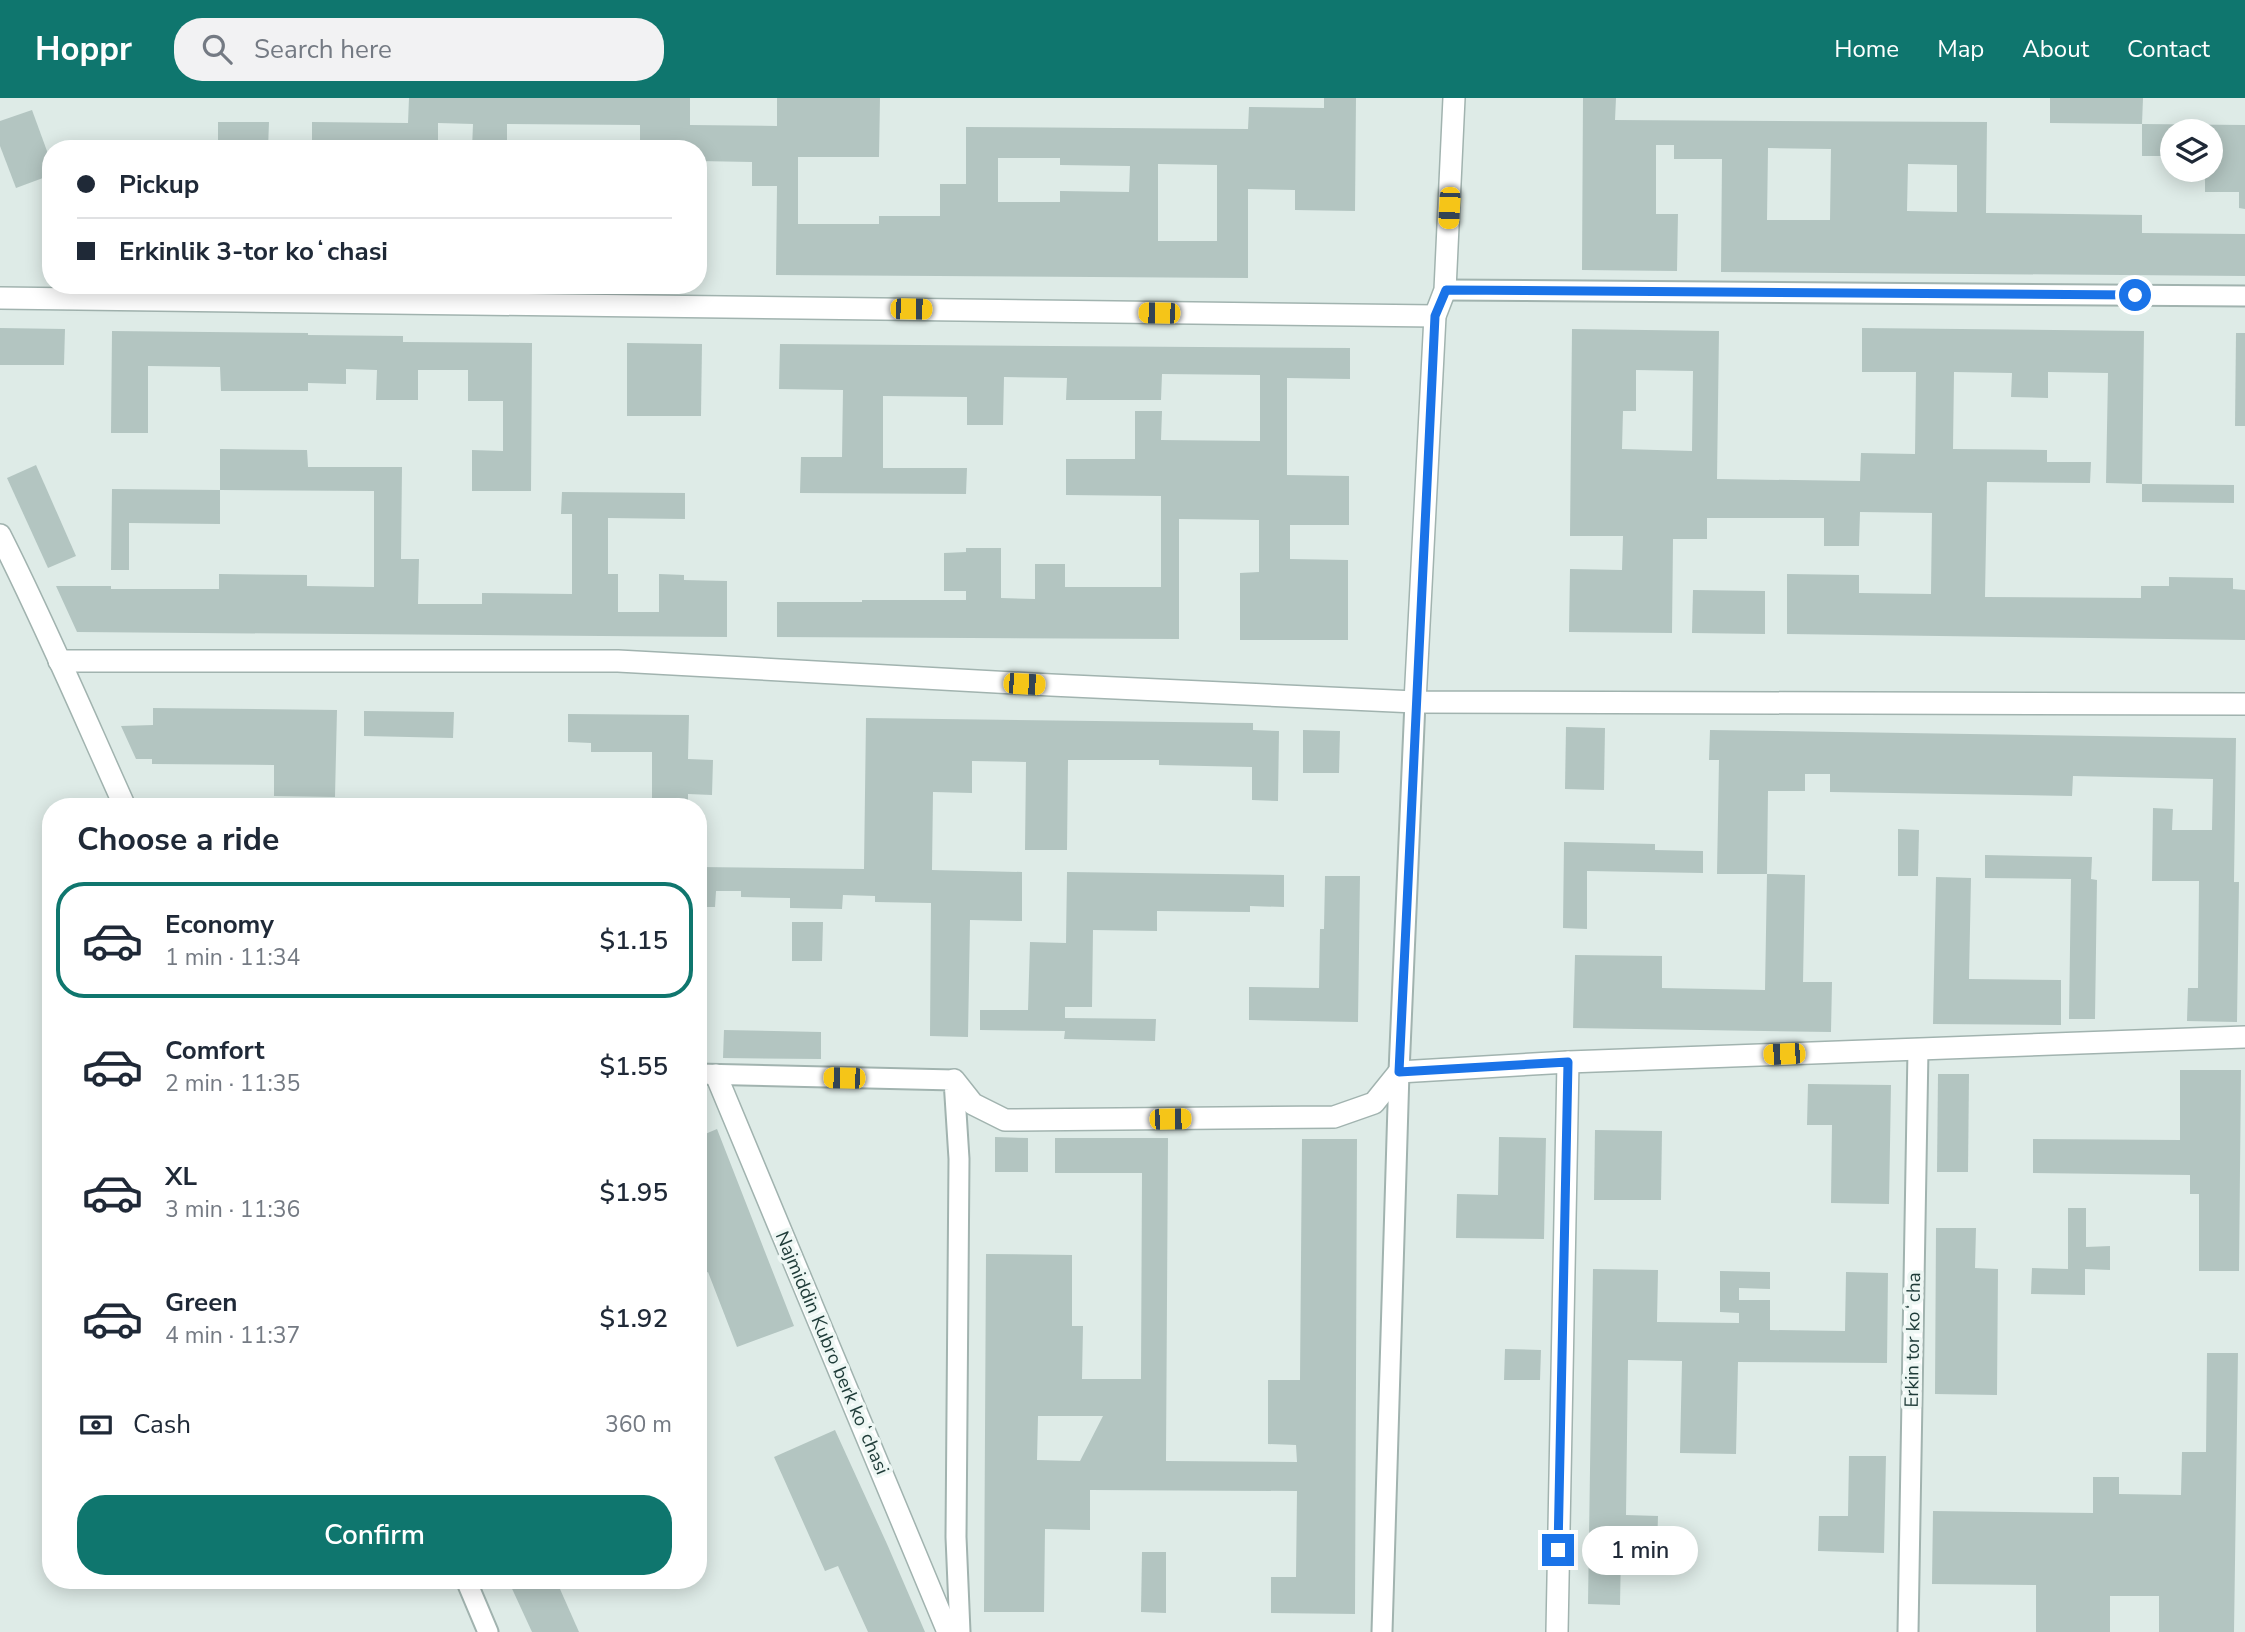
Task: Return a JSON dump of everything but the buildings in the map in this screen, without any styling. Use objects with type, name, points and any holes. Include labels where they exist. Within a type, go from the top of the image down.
[{"type":"street","points":[[1415,702],[1435,316],[1446,290],[1454,98]]},
{"type":"street","points":[[0,298],[1435,316]]},
{"type":"street","points":[[0,534],[40,614],[121,798]]},
{"type":"street","points":[[59,661],[618,661],[1415,702],[2245,704]]},
{"type":"street","points":[[954,1080],[973,1104],[1005,1120],[1334,1117],[1374,1103],[1399,1072],[1568,1062],[2245,1037]]},
{"type":"street","points":[[1557,1632],[1568,1062]]},
{"type":"street","name":"Najmiddin Kubro berk koʻchasi","points":[[707,1074],[948,1632]]},
{"type":"lane","points":[[1446,290],[2245,296]]},
{"type":"lane","points":[[1382,1632],[1399,1072],[1415,702]]},
{"type":"lane","name":"Erkin tor koʻcha","points":[[1908,1632],[1918,1049]]},
{"type":"lane","points":[[707,1074],[954,1080],[959,1159],[956,1537],[960,1632]]},
{"type":"lane","points":[[470,1589],[488,1632]]},
{"type":"route","points":[[1558,1550],[1568,1062],[1399,1072],[1435,316],[1446,290],[2135,295]]}]
